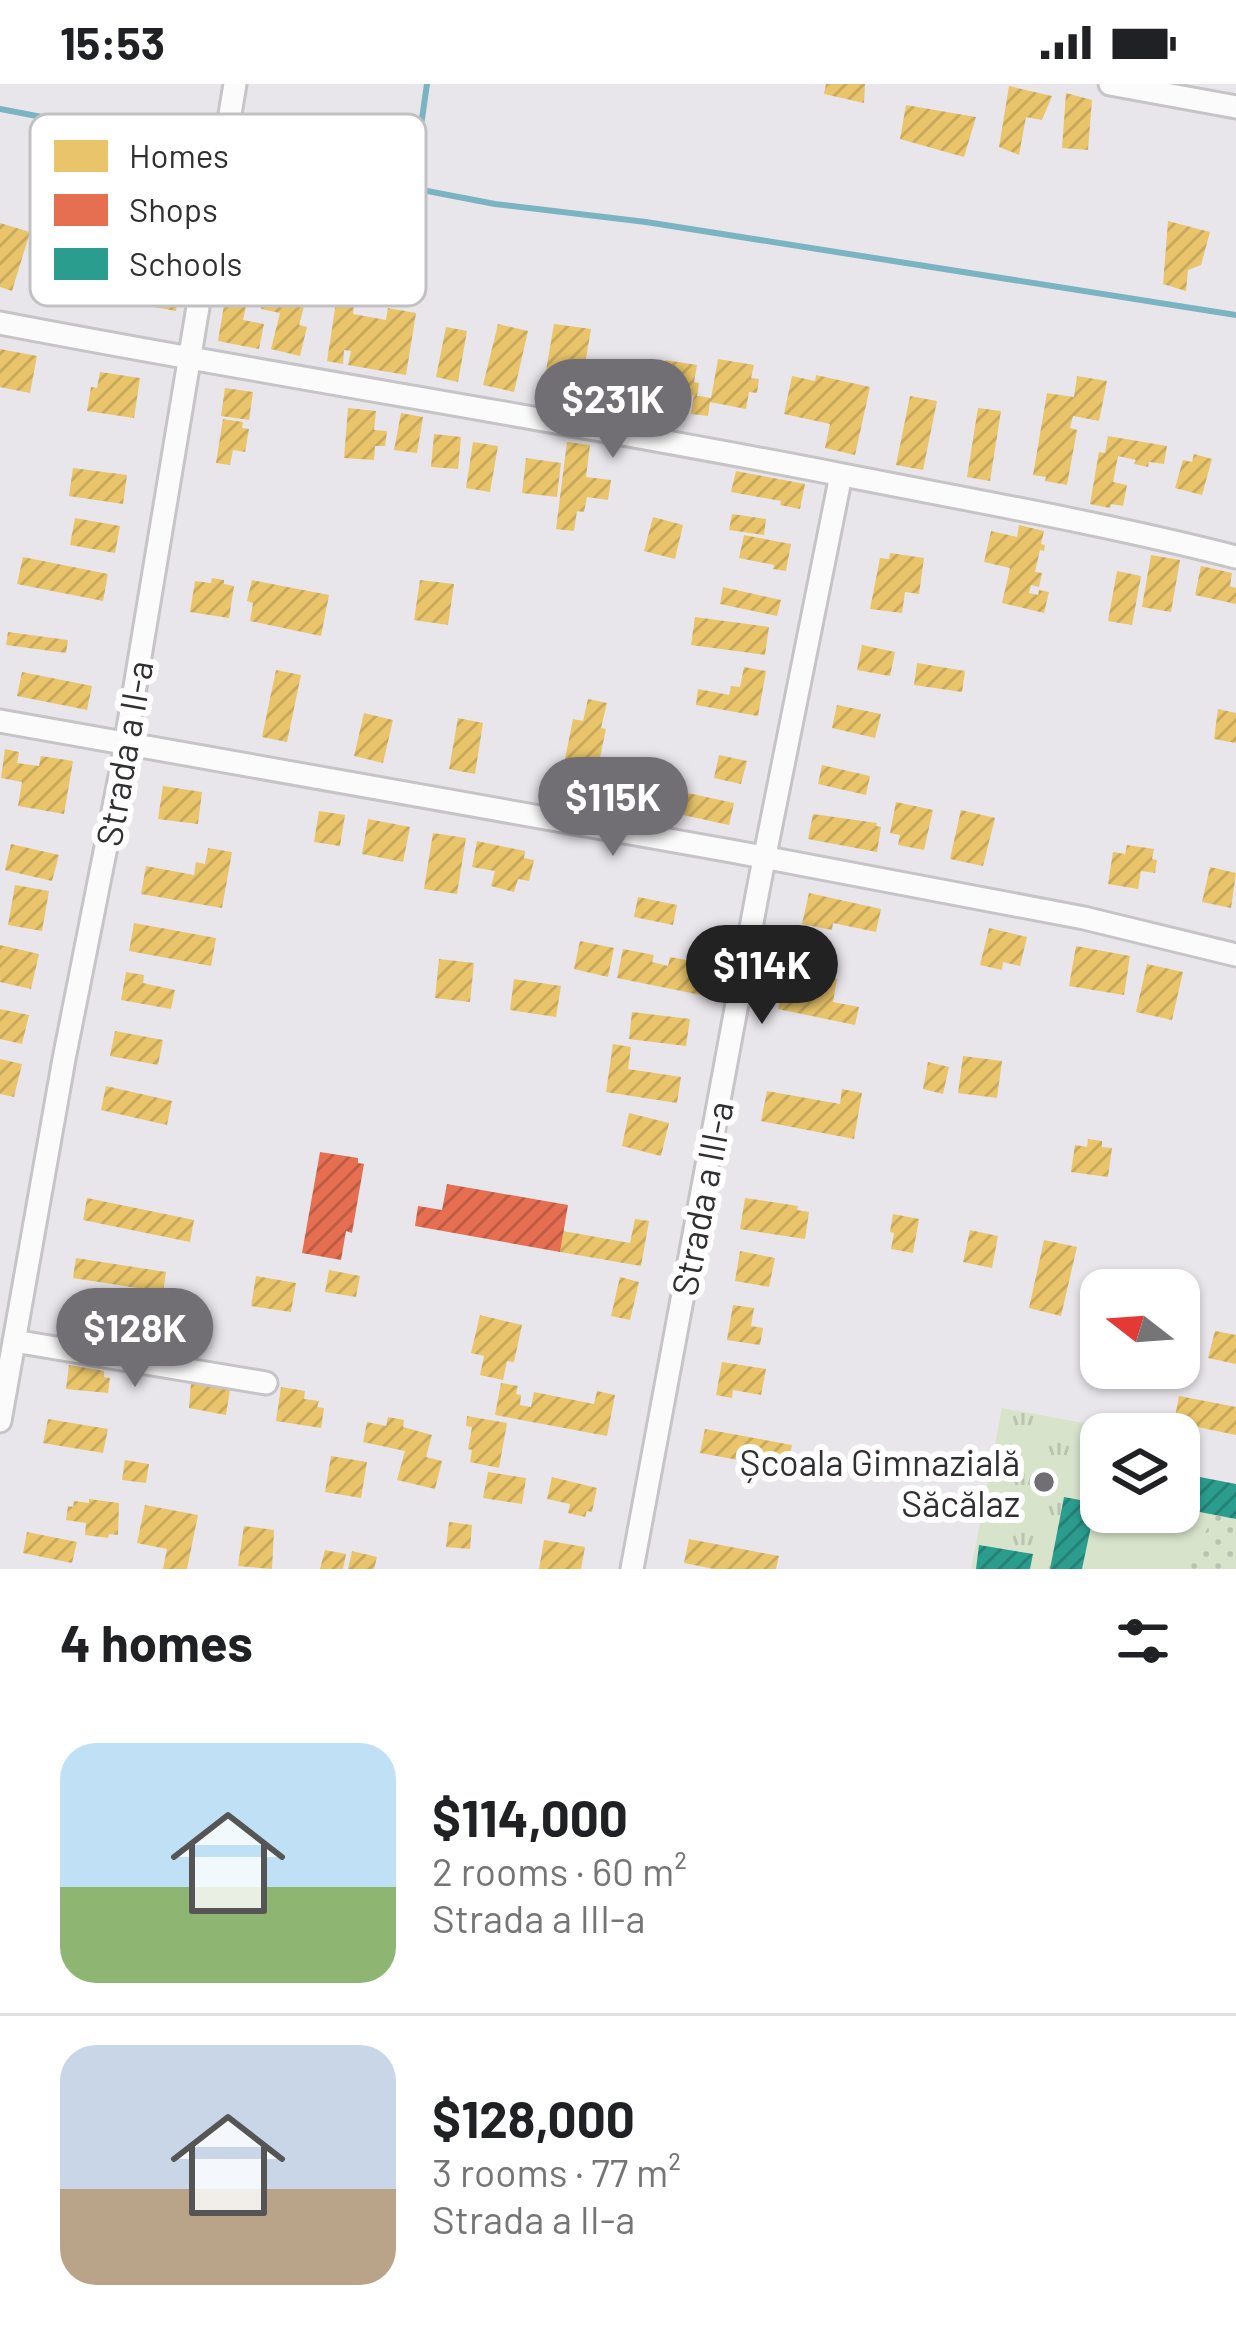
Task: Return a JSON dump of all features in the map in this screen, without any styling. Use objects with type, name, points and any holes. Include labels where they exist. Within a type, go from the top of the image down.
[{"type":"street","name":"Strada a II-a","points":[[230,114],[235,84]]},
{"type":"street","points":[[1110,84],[1236,107]]},
{"type":"street","name":"Strada a II-a","points":[[0,1421],[126,743],[198,306]]},
{"type":"street","points":[[0,323],[731,453],[1133,532],[1236,557]]},
{"type":"street","name":"Strada a III-a","points":[[632,1569],[841,475]]},
{"type":"street","points":[[0,721],[1084,918],[1236,955]]},
{"type":"street","points":[[14,1341],[266,1383]]},
{"type":"green space","points":[[1002,1408],[1080,1422],[1080,1526],[1050,1569],[971,1569]]},
{"type":"green space","points":[[1200,1512],[1215,1515],[1184,1569],[1082,1569],[1089,1533],[1200,1533]]},
{"type":"green space","points":[[1215,1515],[1236,1519],[1236,1569],[1184,1569]]},
{"type":"building: Homes","points":[[826,84],[865,84],[864,103],[824,94]]},
{"type":"building: Homes","points":[[1009,86],[1052,96],[1042,120],[1026,117],[1019,155],[999,147]]},
{"type":"building: Homes","points":[[1066,93],[1092,100],[1088,150],[1062,148]]},
{"type":"building: Homes","points":[[906,105],[976,117],[964,157],[900,139]]},
{"type":"building: Homes","points":[[1168,221],[1210,232],[1201,265],[1188,270],[1186,291],[1163,284]]},
{"type":"building: Homes","points":[[0,223],[30,232],[12,291],[0,287]]},
{"type":"building: Homes","points":[[224,306],[246,306],[243,320],[264,324],[259,349],[218,341]]},
{"type":"building: Homes","points":[[304,306],[299,325],[307,327],[300,356],[271,349],[280,313],[261,309]]},
{"type":"building: Homes","points":[[335,306],[354,306],[353,314],[386,320],[388,308],[416,313],[406,375],[348,365],[351,351],[344,350],[343,364],[327,361]]},
{"type":"building: Homes","points":[[498,324],[528,331],[514,392],[483,385]]},
{"type":"building: Homes","points":[[554,324],[591,329],[579,400],[542,394]]},
{"type":"building: Homes","points":[[446,327],[467,331],[458,382],[436,377]]},
{"type":"building: Homes","points":[[0,349],[37,356],[30,393],[0,387]]},
{"type":"building: Homes","points":[[718,359],[754,365],[751,378],[759,379],[757,393],[749,392],[746,409],[710,402],[708,416],[691,414],[694,395],[711,398]]},
{"type":"building: Homes","points":[[665,360],[697,365],[697,396],[660,390]]},
{"type":"building: Homes","points":[[607,364],[627,367],[620,410],[601,407]]},
{"type":"building: Homes","points":[[100,372],[140,378],[134,418],[87,411],[91,387],[97,388]]},
{"type":"building: Homes","points":[[816,375],[870,387],[855,455],[825,448],[830,424],[784,414],[792,376],[815,381]]},
{"type":"building: Homes","points":[[1077,376],[1107,381],[1099,421],[1073,416],[1070,428],[1077,430],[1067,485],[1045,481],[1046,477],[1033,475],[1047,393],[1074,397]]},
{"type":"building: Homes","points":[[225,388],[253,392],[249,420],[221,416]]},
{"type":"building: Homes","points":[[910,396],[937,401],[923,470],[896,465]]},
{"type":"building: Homes","points":[[348,408],[376,411],[374,430],[387,431],[385,446],[375,446],[374,460],[344,458]]},
{"type":"building: Homes","points":[[978,408],[1001,411],[990,481],[967,477]]},
{"type":"building: Homes","points":[[401,413],[423,417],[417,453],[394,450]]},
{"type":"building: Homes","points":[[223,419],[243,422],[242,428],[249,429],[245,452],[233,450],[230,465],[216,463]]},
{"type":"building: Homes","points":[[434,434],[461,437],[458,469],[431,467]]},
{"type":"building: Homes","points":[[1108,436],[1167,446],[1164,464],[1149,462],[1148,467],[1118,456],[1113,482],[1127,485],[1123,506],[1111,504],[1110,508],[1090,504],[1099,452],[1105,453]]},
{"type":"building: Homes","points":[[473,442],[498,446],[490,492],[466,488]]},
{"type":"building: Homes","points":[[567,442],[590,445],[586,477],[611,480],[608,500],[587,497],[584,512],[577,511],[574,531],[556,529]]},
{"type":"building: Homes","points":[[1194,454],[1212,459],[1202,495],[1175,488],[1183,460],[1192,462]]},
{"type":"building: Homes","points":[[526,458],[561,463],[557,497],[522,493]]},
{"type":"building: Homes","points":[[73,468],[127,475],[123,504],[69,496]]},
{"type":"building: Homes","points":[[736,471],[805,484],[800,509],[731,492]]},
{"type":"building: Homes","points":[[732,514],[766,519],[764,535],[729,530]]},
{"type":"building: Homes","points":[[653,517],[683,525],[675,559],[644,551]]},
{"type":"building: Homes","points":[[75,518],[120,526],[115,553],[70,545]]},
{"type":"building: Homes","points":[[1019,525],[1044,531],[1044,551],[1040,550],[1035,572],[1042,573],[1039,587],[1031,585],[1029,593],[1049,592],[1044,613],[1002,603],[1010,568],[984,562],[991,531],[1017,537]]},
{"type":"building: Homes","points":[[744,535],[791,544],[786,571],[739,558]]},
{"type":"building: Homes","points":[[890,553],[924,558],[919,594],[905,592],[902,613],[870,609],[880,558],[889,559]]},
{"type":"building: Homes","points":[[1151,555],[1180,560],[1171,612],[1142,607]]},
{"type":"building: Homes","points":[[23,557],[108,574],[103,601],[17,584]]},
{"type":"building: Homes","points":[[1201,566],[1232,573],[1230,586],[1236,588],[1236,604],[1195,595]]},
{"type":"building: Homes","points":[[1117,571],[1141,576],[1132,625],[1108,621]]},
{"type":"building: Homes","points":[[212,578],[234,586],[229,618],[190,612],[195,581],[211,583]]},
{"type":"building: Homes","points":[[252,580],[329,595],[321,636],[250,621],[253,603],[247,601]]},
{"type":"building: Homes","points":[[420,580],[454,584],[448,625],[414,620]]},
{"type":"building: Homes","points":[[723,587],[781,600],[777,616],[720,604]]},
{"type":"building: Homes","points":[[695,617],[769,627],[765,655],[691,645]]},
{"type":"building: Homes","points":[[8,632],[68,640],[66,653],[6,645]]},
{"type":"building: Homes","points":[[862,645],[895,652],[890,676],[857,670]]},
{"type":"building: Homes","points":[[917,663],[965,671],[962,692],[914,685]]},
{"type":"building: Homes","points":[[744,667],[766,671],[758,716],[696,705],[698,689],[729,695],[731,686],[740,687]]},
{"type":"building: Homes","points":[[276,670],[301,675],[287,742],[262,737]]},
{"type":"building: Homes","points":[[22,672],[92,686],[87,710],[17,696]]},
{"type":"building: Homes","points":[[588,699],[607,703],[595,781],[562,774],[573,719],[583,721]]},
{"type":"building: Homes","points":[[837,705],[881,714],[875,738],[832,728]]},
{"type":"building: Homes","points":[[1218,709],[1236,713],[1236,743],[1214,739]]},
{"type":"building: Homes","points":[[364,713],[393,720],[383,763],[354,756]]},
{"type":"building: Homes","points":[[458,718],[483,723],[475,774],[449,769]]},
{"type":"building: Homes","points":[[5,749],[19,752],[17,763],[39,766],[41,756],[73,761],[64,814],[18,806],[22,782],[1,778]]},
{"type":"building: Homes","points":[[719,755],[747,761],[741,784],[714,778]]},
{"type":"building: Homes","points":[[822,765],[870,776],[866,795],[818,784]]},
{"type":"building: Homes","points":[[163,786],[202,792],[198,824],[158,819]]},
{"type":"building: Homes","points":[[688,793],[734,803],[729,825],[683,815]]},
{"type":"building: Homes","points":[[896,802],[933,810],[924,850],[898,845],[900,835],[890,833]]},
{"type":"building: Homes","points":[[961,810],[995,818],[983,866],[950,859]]},
{"type":"building: Homes","points":[[319,811],[345,815],[340,846],[314,842]]},
{"type":"building: Homes","points":[[813,814],[877,823],[881,827],[877,852],[808,839]]},
{"type":"building: Homes","points":[[368,819],[410,827],[403,862],[362,854]]},
{"type":"building: Homes","points":[[433,833],[466,838],[457,894],[424,889]]},
{"type":"building: Homes","points":[[477,841],[525,851],[524,858],[534,860],[529,881],[518,879],[514,892],[491,886],[495,871],[472,867]]},
{"type":"building: Homes","points":[[11,844],[59,855],[52,881],[5,870]]},
{"type":"building: Homes","points":[[1127,845],[1154,849],[1152,859],[1157,860],[1155,873],[1141,871],[1138,889],[1108,884],[1113,852],[1125,854]]},
{"type":"building: Homes","points":[[208,848],[232,852],[222,908],[141,894],[146,866],[194,875],[196,862],[205,864]]},
{"type":"building: Homes","points":[[1210,867],[1236,873],[1231,908],[1202,902]]},
{"type":"building: Homes","points":[[15,885],[49,891],[42,931],[8,925]]},
{"type":"building: Homes","points":[[809,893],[881,909],[876,932],[833,923],[832,930],[802,924]]},
{"type":"building: Homes","points":[[638,897],[677,905],[673,925],[634,917]]},
{"type":"building: Homes","points":[[134,923],[216,938],[211,966],[129,951]]},
{"type":"building: Homes","points":[[989,928],[1027,937],[1020,966],[1003,962],[1002,970],[980,965]]},
{"type":"building: Homes","points":[[580,941],[614,948],[608,977],[574,969]]},
{"type":"building: Homes","points":[[0,945],[39,954],[31,989],[0,982]]},
{"type":"building: Homes","points":[[1076,946],[1130,956],[1124,995],[1069,986]]},
{"type":"building: Homes","points":[[623,949],[654,955],[652,962],[668,966],[670,957],[707,964],[701,995],[617,978]]},
{"type":"building: Homes","points":[[439,959],[474,963],[470,1002],[435,998]]},
{"type":"building: Homes","points":[[1147,964],[1183,972],[1172,1020],[1136,1012]]},
{"type":"building: Homes","points":[[786,969],[837,979],[833,1002],[859,1007],[855,1025],[778,1009]]},
{"type":"building: Homes","points":[[126,972],[144,975],[143,983],[175,990],[171,1009],[121,1000]]},
{"type":"building: Homes","points":[[514,979],[561,986],[556,1017],[510,1010]]},
{"type":"building: Homes","points":[[0,1009],[29,1015],[22,1044],[0,1039]]},
{"type":"building: Homes","points":[[632,1012],[690,1019],[686,1046],[629,1039]]},
{"type":"building: Homes","points":[[115,1031],[163,1040],[158,1065],[110,1056]]},
{"type":"building: Homes","points":[[613,1044],[631,1047],[628,1069],[681,1077],[677,1103],[606,1092]]},
{"type":"building: Homes","points":[[963,1056],[1002,1061],[997,1098],[958,1093]]},
{"type":"building: Homes","points":[[0,1059],[22,1064],[14,1097],[0,1094]]},
{"type":"building: Homes","points":[[928,1062],[949,1067],[943,1094],[923,1089]]},
{"type":"building: Homes","points":[[106,1086],[172,1101],[167,1125],[101,1110]]},
{"type":"building: Homes","points":[[842,1089],[862,1093],[854,1139],[761,1121],[767,1091],[840,1104]]},
{"type":"building: Homes","points":[[629,1113],[669,1123],[661,1156],[622,1146]]},
{"type":"building: Homes","points":[[1088,1139],[1112,1148],[1108,1177],[1071,1172],[1075,1145],[1087,1147]]},
{"type":"building: Homes","points":[[87,1198],[194,1220],[190,1242],[83,1220]]},
{"type":"building: Homes","points":[[745,1198],[809,1212],[805,1239],[740,1229]]},
{"type":"building: Homes","points":[[893,1214],[919,1219],[913,1253],[891,1249]]},
{"type":"building: Homes","points":[[635,1219],[649,1221],[641,1266],[560,1252],[563,1231],[630,1243]]},
{"type":"building: Homes","points":[[970,1230],[998,1236],[992,1268],[963,1262]]},
{"type":"building: Homes","points":[[1044,1240],[1077,1247],[1061,1316],[1029,1308]]},
{"type":"building: Homes","points":[[740,1251],[775,1258],[769,1287],[735,1281]]},
{"type":"building: Homes","points":[[76,1258],[166,1272],[163,1292],[73,1278]]},
{"type":"building: Homes","points":[[329,1270],[360,1276],[356,1297],[325,1292]]},
{"type":"building: Homes","points":[[256,1276],[296,1283],[291,1312],[251,1306]]},
{"type":"building: Homes","points":[[620,1277],[639,1282],[630,1320],[611,1316]]},
{"type":"building: Homes","points":[[733,1305],[754,1308],[751,1326],[763,1328],[760,1345],[727,1340]]},
{"type":"building: Homes","points":[[480,1315],[522,1325],[514,1362],[507,1361],[503,1380],[480,1375],[484,1356],[471,1353]]},
{"type":"building: Homes","points":[[1215,1331],[1236,1335],[1236,1364],[1208,1358]]},
{"type":"building: Homes","points":[[722,1362],[766,1369],[761,1395],[733,1390],[732,1398],[716,1395]]},
{"type":"building: Homes","points":[[69,1365],[104,1371],[104,1377],[110,1378],[108,1393],[66,1389]]},
{"type":"building: Homes","points":[[191,1382],[230,1389],[226,1415],[189,1408]]},
{"type":"building: Homes","points":[[501,1383],[518,1386],[520,1405],[531,1407],[534,1392],[594,1404],[597,1391],[615,1395],[607,1436],[495,1415]]},
{"type":"building: Homes","points":[[281,1387],[305,1391],[304,1399],[319,1401],[317,1407],[324,1408],[321,1428],[276,1421]]},
{"type":"building: Homes","points":[[1179,1396],[1236,1407],[1236,1435],[1200,1427],[1200,1413],[1176,1413]]},
{"type":"building: Homes","points":[[467,1416],[507,1423],[499,1468],[470,1462],[472,1427],[466,1426]]},
{"type":"building: Homes","points":[[388,1417],[432,1435],[426,1457],[442,1461],[435,1489],[397,1480],[405,1451],[363,1442],[367,1422],[386,1426]]},
{"type":"building: Homes","points":[[48,1419],[108,1429],[103,1453],[43,1443]]},
{"type":"building: Homes","points":[[705,1429],[792,1445],[787,1469],[700,1453]]},
{"type":"building: Homes","points":[[331,1456],[367,1462],[361,1498],[325,1492]]},
{"type":"building: Homes","points":[[125,1460],[149,1464],[146,1483],[122,1480]]},
{"type":"building: Homes","points":[[488,1472],[526,1478],[522,1504],[483,1498]]},
{"type":"building: Homes","points":[[552,1477],[597,1488],[592,1512],[587,1511],[585,1517],[568,1513],[570,1504],[547,1499]]},
{"type":"building: Homes","points":[[89,1499],[119,1503],[118,1535],[85,1535],[86,1523],[66,1520],[68,1506],[73,1507],[74,1501],[89,1503]]},
{"type":"building: Homes","points":[[145,1505],[198,1515],[187,1569],[163,1569],[167,1549],[137,1543]]},
{"type":"building: Homes","points":[[449,1522],[472,1525],[470,1549],[446,1547]]},
{"type":"building: Homes","points":[[244,1526],[274,1530],[272,1569],[238,1566]]},
{"type":"building: Homes","points":[[27,1532],[77,1542],[72,1563],[23,1553]]},
{"type":"building: Homes","points":[[689,1539],[779,1556],[776,1569],[714,1569],[684,1563]]},
{"type":"building: Homes","points":[[544,1540],[585,1547],[581,1569],[539,1569]]},
{"type":"building: Homes","points":[[325,1550],[346,1554],[343,1569],[320,1569]]},
{"type":"building: Homes","points":[[352,1551],[377,1557],[374,1569],[348,1569]]},
{"type":"building: Shops","points":[[320,1152],[358,1158],[364,1164],[352,1233],[346,1231],[341,1260],[302,1253]]},
{"type":"building: Shops","points":[[447,1184],[568,1205],[560,1252],[415,1226],[418,1206],[442,1210]]},
{"type":"building: Schools","points":[[1200,1477],[1236,1484],[1236,1519],[1200,1512]]},
{"type":"building: Schools","points":[[1064,1497],[1080,1500],[1080,1533],[1090,1533],[1082,1569],[1050,1569]]},
{"type":"building: Schools","points":[[979,1545],[1033,1554],[1030,1569],[976,1569]]},
{"type":"waterway","points":[[423,114],[427,84]]},
{"type":"waterway","points":[[0,109],[30,115]]},
{"type":"waterway","points":[[426,191],[1236,315]]},
{"type":"place","name":"Școala Gimnazială Săcălaz","points":[[1044,1482]]}]
